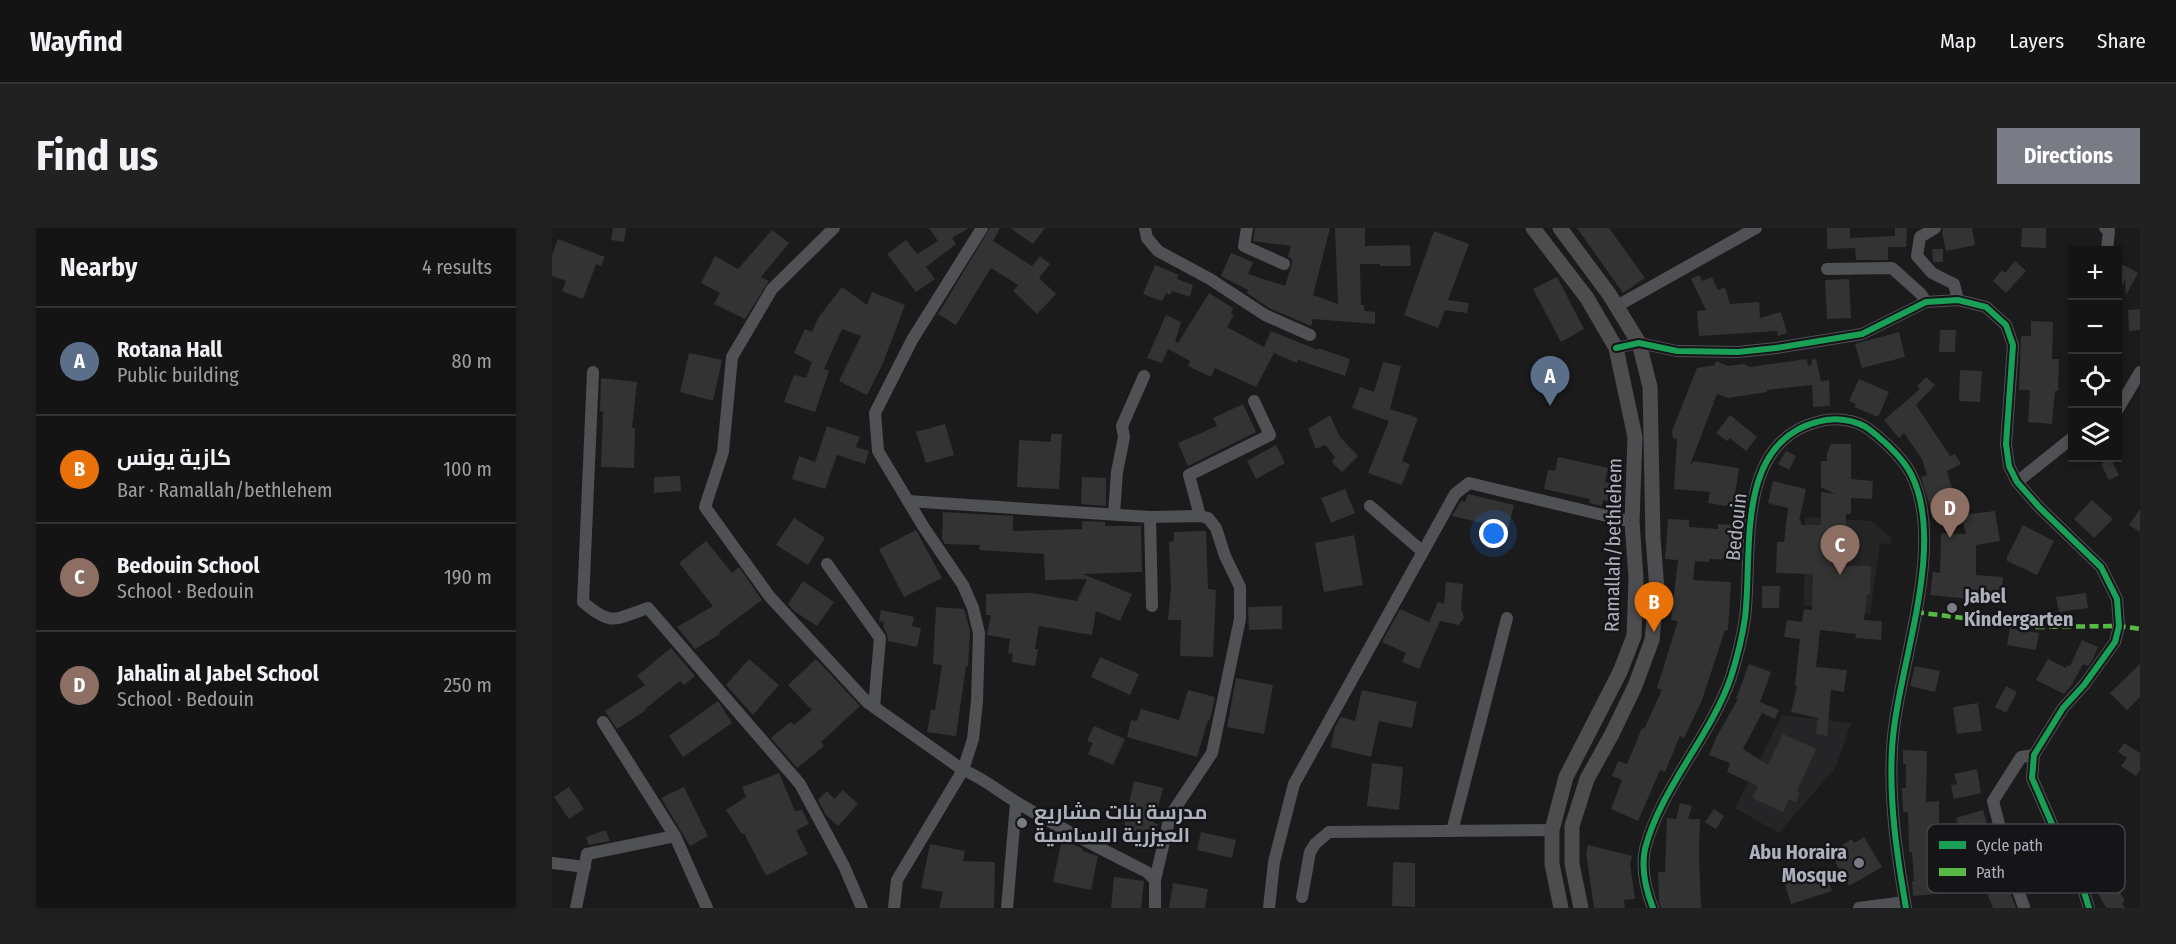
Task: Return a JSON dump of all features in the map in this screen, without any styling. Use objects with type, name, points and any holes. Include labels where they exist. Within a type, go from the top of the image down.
[{"type":"main road","name":"Ramallah/bethlehem","points":[[1533,228],[1587,298],[1616,348],[1635,437],[1632,522],[1636,579],[1634,636],[1620,672],[1566,777],[1552,830],[1552,864],[1561,908]]},
{"type":"main road","name":"Ramallah/bethlehem","points":[[1560,228],[1617,306],[1639,343],[1650,387],[1653,537],[1657,590],[1652,640],[1635,686],[1587,779],[1572,826],[1572,864],[1581,908]]},
{"type":"street","points":[[834,228],[771,289],[732,357],[723,452],[705,507],[770,597],[867,702],[963,770],[981,777],[1016,803],[1147,872],[1155,880]]},
{"type":"street","points":[[894,908],[897,880],[963,770],[973,739],[977,701],[979,633],[973,608],[963,585],[878,451],[875,413],[912,340],[982,228]]},
{"type":"street","points":[[1145,228],[1147,238],[1158,251],[1210,279],[1265,315],[1310,335]]},
{"type":"street","points":[[1247,228],[1244,246],[1284,264]]},
{"type":"street","points":[[1617,306],[1756,228]]},
{"type":"street","points":[[1935,228],[1920,237],[1917,256],[1932,273],[1954,284],[1958,300]]},
{"type":"street","points":[[2104,228],[2109,231],[2107,246]]},
{"type":"street","points":[[1827,269],[1892,268],[1926,302]]},
{"type":"street","points":[[1616,348],[1639,343],[1677,351],[1738,352],[1776,348],[1862,334],[1926,302],[1958,300],[1986,307],[2007,325],[2013,345],[2006,444],[2009,466],[2016,482],[2039,507],[2102,567],[2117,599],[2119,626],[2115,642],[2084,685],[2063,708],[2034,755],[2032,777],[2052,824]]},
{"type":"street","points":[[592,372],[583,602],[597,614],[611,620],[648,608],[800,784],[844,866],[862,908]]},
{"type":"street","points":[[2119,408],[2140,372]]},
{"type":"street","points":[[1114,514],[1117,472],[1124,437],[1122,426],[1144,376]]},
{"type":"street","points":[[1200,516],[1189,475],[1270,435],[1254,401]]},
{"type":"street","name":"Bedouin","points":[[1653,908],[1645,878],[1645,850],[1663,805],[1717,710],[1730,680],[1745,618],[1751,517],[1759,476],[1768,458],[1781,441],[1804,425],[1826,419],[1848,420],[1867,428],[1893,451],[1911,473],[1923,511],[1925,542],[1920,586],[1892,747],[1891,799],[1905,905],[1859,908]]},
{"type":"street","points":[[2016,482],[2068,442]]},
{"type":"street","points":[[1269,908],[1274,862],[1294,784],[1455,494],[1469,483],[1632,522]]},
{"type":"street","points":[[908,501],[1150,517],[1200,516],[1208,518],[1216,528],[1224,556],[1240,586],[1240,619],[1212,753],[1170,816],[1155,880],[1155,908]]},
{"type":"street","points":[[1370,506],[1423,552]]},
{"type":"street","points":[[1150,517],[1152,606]]},
{"type":"street","points":[[827,564],[880,638],[874,707]]},
{"type":"street","points":[[1452,831],[1507,618]]},
{"type":"street","points":[[603,722],[675,836],[706,908]]},
{"type":"street","points":[[1999,824],[1993,801],[2021,756],[2034,755]]},
{"type":"street","points":[[1007,908],[1016,803]]},
{"type":"street","points":[[1302,897],[1310,852],[1315,844],[1329,832],[1552,830]]},
{"type":"street","points":[[576,908],[587,854],[675,836]]},
{"type":"street","points":[[552,863],[585,867]]},
{"type":"street","points":[[2084,893],[2089,908]]},
{"type":"shaded area","points":[[1805,517],[1871,521],[1891,537],[1891,545],[1880,543],[1870,614],[1804,605]]},
{"type":"shaded area","points":[[1782,715],[1851,723],[1836,767],[1779,833],[1735,808]]},
{"type":"building","points":[[613,228],[626,228],[624,242],[611,240]]},
{"type":"building","points":[[929,228],[969,228],[952,238],[956,244],[926,267],[935,279],[916,292],[887,254],[906,240],[917,254],[938,241]]},
{"type":"building","points":[[990,228],[1000,228],[993,241],[1032,266],[1040,256],[1050,264],[1039,278],[1056,294],[1037,314],[1013,291],[1018,285],[991,268],[956,325],[938,314]]},
{"type":"building","points":[[1010,228],[1045,228],[1033,244]]},
{"type":"building","points":[[1255,228],[1330,228],[1313,295],[1338,304],[1335,228],[1365,228],[1365,246],[1410,245],[1411,266],[1360,264],[1361,305],[1364,305],[1364,311],[1375,312],[1375,324],[1313,319],[1311,326],[1269,308],[1247,293],[1248,290],[1221,276],[1231,253],[1253,262],[1248,274],[1285,286],[1292,264],[1292,259],[1288,257],[1291,246],[1253,241]]},
{"type":"building","points":[[1577,228],[1609,228],[1645,278],[1623,293]]},
{"type":"building","points":[[1827,228],[1850,228],[1850,238],[1895,236],[1895,228],[1907,228],[1906,247],[1888,247],[1888,260],[1856,260],[1855,248],[1827,249]]},
{"type":"building","points":[[1943,228],[1972,228],[1975,245],[1946,251]]},
{"type":"building","points":[[2022,228],[2046,228],[2046,248],[2021,247]]},
{"type":"building","points":[[772,230],[789,243],[761,277],[769,281],[745,319],[714,304],[720,293],[701,283],[715,256],[738,269]]},
{"type":"building","points":[[1434,231],[1469,244],[1448,300],[1469,303],[1467,313],[1445,310],[1438,328],[1404,315]]},
{"type":"building","points":[[558,239],[605,257],[601,266],[596,264],[583,299],[562,291],[566,281],[552,276],[552,255]]},
{"type":"building","points":[[1932,249],[1943,249],[1943,262],[1933,262]]},
{"type":"building","points":[[2015,261],[2026,271],[2006,293],[1993,281],[2002,270],[2005,273]]},
{"type":"building","points":[[2122,264],[2138,273],[2126,295],[2125,280],[2122,286]]},
{"type":"building","points":[[1155,265],[1179,275],[1177,279],[1193,285],[1190,297],[1172,291],[1170,295],[1166,293],[1162,301],[1143,294]]},
{"type":"building","points":[[1699,275],[1702,281],[1712,277],[1718,290],[1725,287],[1730,304],[1759,302],[1760,318],[1781,312],[1787,333],[1778,336],[1777,331],[1699,336],[1697,311],[1706,310],[1691,279]]},
{"type":"building","points":[[1557,277],[1584,329],[1561,342],[1533,289]]},
{"type":"building","points":[[1849,279],[1851,318],[1827,319],[1825,280]]},
{"type":"building","points":[[842,287],[867,305],[872,292],[905,305],[883,363],[867,395],[839,381],[861,336],[842,329],[824,369],[829,371],[815,412],[784,402],[794,375],[806,378],[812,362],[794,353],[805,329],[812,332],[818,318]]},
{"type":"building","points":[[1209,293],[1233,308],[1231,314],[1234,315],[1227,327],[1264,347],[1271,331],[1318,350],[1318,348],[1350,359],[1345,376],[1298,360],[1297,363],[1274,353],[1256,387],[1215,368],[1211,377],[1188,366],[1190,361],[1168,349],[1162,363],[1147,358],[1166,315],[1181,322],[1175,342],[1178,343]]},
{"type":"building","points":[[2140,309],[2140,330],[2129,331],[2128,310]]},
{"type":"building","points":[[2031,321],[2053,322],[2052,359],[2059,359],[2058,391],[2055,391],[2052,424],[2028,422],[2030,390],[2019,390],[2021,336],[2031,336]]},
{"type":"building","points":[[1940,330],[1956,330],[1955,352],[1939,352]]},
{"type":"building","points":[[1899,332],[1905,357],[1862,368],[1855,344]]},
{"type":"building","points":[[689,353],[722,360],[713,401],[680,392]]},
{"type":"building","points":[[1807,359],[1808,366],[1812,364],[1812,360],[1816,359],[1821,381],[1829,380],[1830,406],[1813,407],[1812,385],[1767,390],[1767,392],[1728,398],[1717,394],[1715,400],[1712,401],[1714,402],[1690,465],[1694,461],[1739,468],[1733,507],[1708,503],[1710,492],[1674,489],[1677,439],[1673,438],[1672,431],[1697,368],[1715,365],[1716,361],[1728,366],[1744,364],[1750,367]]},
{"type":"building","points":[[1383,362],[1401,366],[1390,409],[1418,418],[1402,461],[1410,464],[1402,485],[1368,473],[1389,421],[1352,408],[1360,387],[1374,392]]},
{"type":"building","points":[[1960,370],[1982,371],[1980,402],[1959,401]]},
{"type":"building","points":[[1926,377],[1935,385],[1916,405],[1950,456],[1955,454],[1961,464],[1947,471],[1959,513],[1934,520],[1921,477],[1927,475],[1922,459],[1904,433],[1899,438],[1884,420],[1920,389],[1917,386]]},
{"type":"building","points":[[601,378],[637,382],[632,428],[635,428],[634,468],[601,467],[603,412],[600,411]]},
{"type":"building","points":[[1859,379],[1889,392],[1878,417],[1854,407],[1856,404],[1849,401]]},
{"type":"building","points":[[1243,404],[1256,432],[1188,466],[1178,443],[1217,426],[1213,418]]},
{"type":"building","points":[[1330,415],[1340,437],[1358,456],[1342,472],[1332,462],[1335,457],[1325,445],[1316,449],[1308,429]]},
{"type":"building","points":[[1730,415],[1757,437],[1746,451],[1730,438],[1727,441],[1716,433]]},
{"type":"building","points":[[945,424],[954,455],[926,463],[916,432]]},
{"type":"building","points":[[827,426],[860,437],[856,447],[869,451],[865,464],[837,455],[825,489],[792,479],[799,456],[815,462]]},
{"type":"building","points":[[1051,434],[1062,434],[1059,489],[1017,487],[1019,440],[1051,442]]},
{"type":"building","points":[[1831,444],[1851,444],[1851,479],[1873,481],[1872,499],[1851,498],[1851,514],[1846,514],[1845,566],[1871,566],[1870,594],[1867,594],[1864,620],[1882,621],[1881,640],[1855,638],[1856,634],[1820,630],[1816,667],[1847,670],[1844,692],[1831,690],[1827,736],[1816,734],[1818,718],[1791,712],[1797,686],[1795,686],[1800,639],[1784,637],[1787,620],[1802,622],[1804,609],[1812,610],[1813,574],[1776,573],[1777,542],[1784,542],[1788,508],[1768,503],[1773,481],[1806,489],[1799,521],[1801,525],[1821,525],[1821,492],[1835,494],[1821,487],[1821,461],[1827,461],[1827,453]]},
{"type":"building","points":[[1276,445],[1285,463],[1256,479],[1247,461]]},
{"type":"building","points":[[1786,451],[1796,456],[1789,470],[1778,464]]},
{"type":"building","points":[[1558,457],[1608,468],[1605,482],[1612,483],[1608,501],[1603,500],[1602,506],[1589,503],[1590,499],[1544,489],[1548,470],[1555,471]]},
{"type":"building","points":[[2112,462],[2119,475],[2109,480],[2101,464]]},
{"type":"building","points":[[680,476],[681,491],[654,493],[654,477]]},
{"type":"building","points":[[1082,477],[1106,478],[1106,506],[1081,504]]},
{"type":"building","points":[[1345,489],[1355,513],[1331,523],[1321,498]]},
{"type":"building","points":[[1468,494],[1514,505],[1508,529],[1452,516],[1461,501],[1465,502]]},
{"type":"building","points":[[2092,500],[2113,519],[2094,538],[2074,519]]},
{"type":"building","points":[[2140,509],[2140,532],[2129,525]]},
{"type":"building","points":[[1995,511],[2000,541],[1976,545],[1976,575],[2003,577],[2001,602],[1930,595],[1933,572],[1940,573],[1941,533],[1966,534],[1961,515]]},
{"type":"building","points":[[943,512],[1013,516],[1013,531],[1082,529],[1082,521],[1105,522],[1105,526],[1141,526],[1142,572],[1083,574],[1132,594],[1120,621],[1096,611],[1092,635],[1039,626],[1035,666],[1012,662],[1013,654],[1008,653],[1010,639],[987,635],[991,615],[986,615],[986,594],[1032,593],[1077,601],[1087,579],[1045,580],[1044,554],[979,550],[980,545],[945,544],[942,539]]},
{"type":"building","points":[[794,518],[825,538],[808,565],[776,545]]},
{"type":"building","points":[[1668,519],[1689,520],[1689,527],[1718,529],[1718,524],[1736,525],[1734,560],[1695,561],[1693,580],[1731,582],[1728,630],[1725,630],[1702,700],[1684,738],[1680,736],[1665,772],[1660,770],[1638,821],[1611,809],[1622,780],[1612,776],[1618,761],[1627,764],[1642,728],[1644,729],[1662,690],[1657,688],[1678,621],[1671,620],[1678,560],[1665,559]]},
{"type":"building","points":[[2023,525],[2054,541],[2037,575],[2007,561]]},
{"type":"building","points":[[916,530],[942,578],[904,597],[879,549]]},
{"type":"building","points":[[1206,531],[1208,589],[1216,590],[1213,657],[1180,656],[1181,620],[1168,620],[1171,588],[1169,542],[1174,541],[1174,532]]},
{"type":"building","points":[[1354,535],[1363,585],[1324,592],[1315,543]]},
{"type":"building","points":[[706,541],[732,573],[739,567],[762,600],[719,632],[720,634],[695,649],[677,627],[713,606],[679,563]]},
{"type":"building","points":[[803,581],[834,602],[817,626],[794,611],[788,604]]},
{"type":"building","points":[[1446,582],[1463,584],[1461,608],[1464,618],[1459,625],[1440,621],[1419,669],[1402,662],[1406,653],[1382,642],[1400,609],[1429,622],[1438,602],[1444,604]]},
{"type":"building","points":[[1762,586],[1780,586],[1779,608],[1762,608]]},
{"type":"building","points":[[2086,593],[2088,608],[2059,612],[2056,597]]},
{"type":"building","points":[[1282,606],[1282,629],[1249,630],[1248,607]]},
{"type":"building","points":[[936,607],[964,609],[970,630],[968,666],[966,666],[956,736],[927,732],[931,710],[935,710],[942,665],[933,664]]},
{"type":"building","points":[[881,610],[914,617],[912,626],[921,628],[917,647],[888,641],[883,627],[884,622],[879,621]]},
{"type":"building","points":[[2010,628],[2039,633],[2036,650],[2007,645]]},
{"type":"building","points":[[2082,640],[2098,647],[2088,666],[2083,664],[2064,694],[2036,680],[2048,659],[2066,668],[2067,665],[2070,666]]},
{"type":"building","points":[[671,648],[695,676],[684,685],[680,681],[646,710],[617,729],[605,711],[645,685],[637,676]]},
{"type":"building","points":[[1100,657],[1139,674],[1130,695],[1091,677]]},
{"type":"building","points":[[749,659],[779,685],[753,715],[726,685]]},
{"type":"building","points":[[816,659],[860,706],[821,742],[824,746],[797,768],[771,738],[790,722],[794,725],[812,710],[788,685]]},
{"type":"building","points":[[1749,664],[1771,672],[1760,702],[1779,710],[1775,719],[1762,713],[1743,749],[1768,765],[1783,734],[1816,749],[1797,791],[1800,793],[1796,802],[1789,799],[1783,812],[1752,798],[1758,786],[1727,772],[1730,763],[1709,755],[1738,699],[1736,699]]},
{"type":"building","points":[[2140,664],[2140,697],[2127,710],[2110,693]]},
{"type":"building","points":[[1915,666],[1940,671],[1935,692],[1910,686]]},
{"type":"building","points":[[1236,678],[1273,685],[1264,734],[1227,727]]},
{"type":"building","points":[[2006,686],[2017,692],[2006,713],[1995,707]]},
{"type":"building","points":[[1188,690],[1215,697],[1210,720],[1208,720],[1197,757],[1127,737],[1131,720],[1137,721],[1141,709],[1179,720]]},
{"type":"building","points":[[1362,690],[1417,702],[1412,728],[1379,721],[1371,757],[1331,747],[1335,727],[1341,717],[1355,721]]},
{"type":"building","points":[[718,701],[732,723],[683,757],[669,736]]},
{"type":"building","points":[[1978,703],[1982,731],[1957,734],[1953,707]]},
{"type":"building","points":[[1094,726],[1125,739],[1113,765],[1088,754],[1093,743],[1087,741]]},
{"type":"building","points":[[2124,743],[2140,753],[2140,770],[2136,776],[2121,766],[2127,758],[2118,752]]},
{"type":"building","points":[[1903,750],[1927,751],[1926,802],[1939,801],[1939,824],[1927,824],[1927,893],[1944,893],[1913,896],[1912,881],[1914,881],[1912,852],[1909,852],[1908,812],[1903,812],[1902,788],[1906,788],[1906,764],[1903,764]]},
{"type":"building","points":[[1372,763],[1403,767],[1399,810],[1367,806]]},
{"type":"building","points":[[1977,769],[1981,793],[1954,799],[1951,785],[1957,784],[1954,774]]},
{"type":"building","points":[[779,773],[795,811],[802,810],[809,824],[796,830],[808,854],[766,876],[744,833],[742,834],[726,810],[746,797],[742,787]]},
{"type":"building","points":[[1134,781],[1163,788],[1154,823],[1158,824],[1151,849],[1121,840]]},
{"type":"building","points":[[569,787],[584,809],[569,819],[554,797]]},
{"type":"building","points":[[684,787],[708,836],[690,846],[661,798]]},
{"type":"building","points":[[843,790],[858,804],[838,826],[826,815],[818,800],[827,791],[834,799]]},
{"type":"building","points":[[1680,803],[1692,806],[1688,819],[1700,819],[1701,908],[1661,908],[1659,901],[1658,872],[1665,872],[1667,818],[1676,819]]},
{"type":"building","points":[[1714,809],[1724,816],[1716,829],[1705,822]]},
{"type":"building","points":[[1983,810],[1987,824],[1958,824],[1956,818]]},
{"type":"building","points":[[606,830],[610,841],[589,845],[586,837]]},
{"type":"building","points":[[1201,832],[1236,840],[1232,858],[1197,850]]},
{"type":"building","points":[[1864,837],[1882,867],[1849,886],[1830,853],[1852,839],[1854,843]]},
{"type":"building","points":[[1062,839],[1083,849],[1082,851],[1098,856],[1091,890],[1053,882]]},
{"type":"building","points":[[930,844],[965,851],[963,861],[995,862],[994,908],[939,908],[943,892],[921,888]]},
{"type":"building","points":[[1588,845],[1632,856],[1630,864],[1635,899],[1624,900],[1625,908],[1594,908],[1586,853]]},
{"type":"building","points":[[1393,862],[1415,863],[1415,907],[1392,906]]},
{"type":"building","points":[[1825,869],[1832,891],[1791,904],[1783,879],[1807,871],[1808,874]]},
{"type":"building","points":[[1114,877],[1144,881],[1141,908],[1111,908]]},
{"type":"building","points":[[1173,883],[1208,889],[1205,908],[1169,908]]},
{"type":"building","points":[[1987,893],[2010,893],[2016,908],[1993,908]]},
{"type":"building","points":[[2098,893],[2121,893],[2125,901],[2122,903],[2125,908],[2106,908]]},
{"type":"marked path","points":[[1915,612],[2037,627],[2119,626],[2140,629]]},
{"type":"cycle path","points":[[1616,348],[1639,343],[1677,351],[1738,352],[1776,348],[1862,334],[1926,302],[1958,300],[1986,307],[2006,325],[2013,345],[2006,444],[2009,466],[2017,482],[2039,507],[2101,567],[2117,599],[2119,626],[2115,642],[2084,685],[2063,708],[2034,755],[2032,778],[2052,824]]},
{"type":"cycle path","points":[[1653,908],[1645,879],[1645,849],[1662,805],[1711,720],[1731,677],[1745,618],[1749,533],[1760,477],[1772,453],[1790,434],[1823,420],[1837,419],[1864,426],[1892,450],[1911,474],[1921,504],[1924,537],[1922,572],[1917,609],[1895,717],[1891,769],[1897,849],[1906,908]]},
{"type":"cycle path","points":[[2084,893],[2089,908]]},
{"type":"place","name":"Rotana Hall","points":[[1550,406]]},
{"type":"place","name":"Jahalin al Jabel School","points":[[1950,538]]},
{"type":"place","name":"Bedouin School","points":[[1840,575]]},
{"type":"place","name":"Jabel Kindergarten","points":[[1952,608]]},
{"type":"place","name":"كازية يونس","points":[[1654,632]]},
{"type":"place","name":"مدرسة بنات مشاريع العيزرية الاساسية","points":[[1022,823]]},
{"type":"place","name":"Abu Horaira Mosque","points":[[1859,863]]}]
